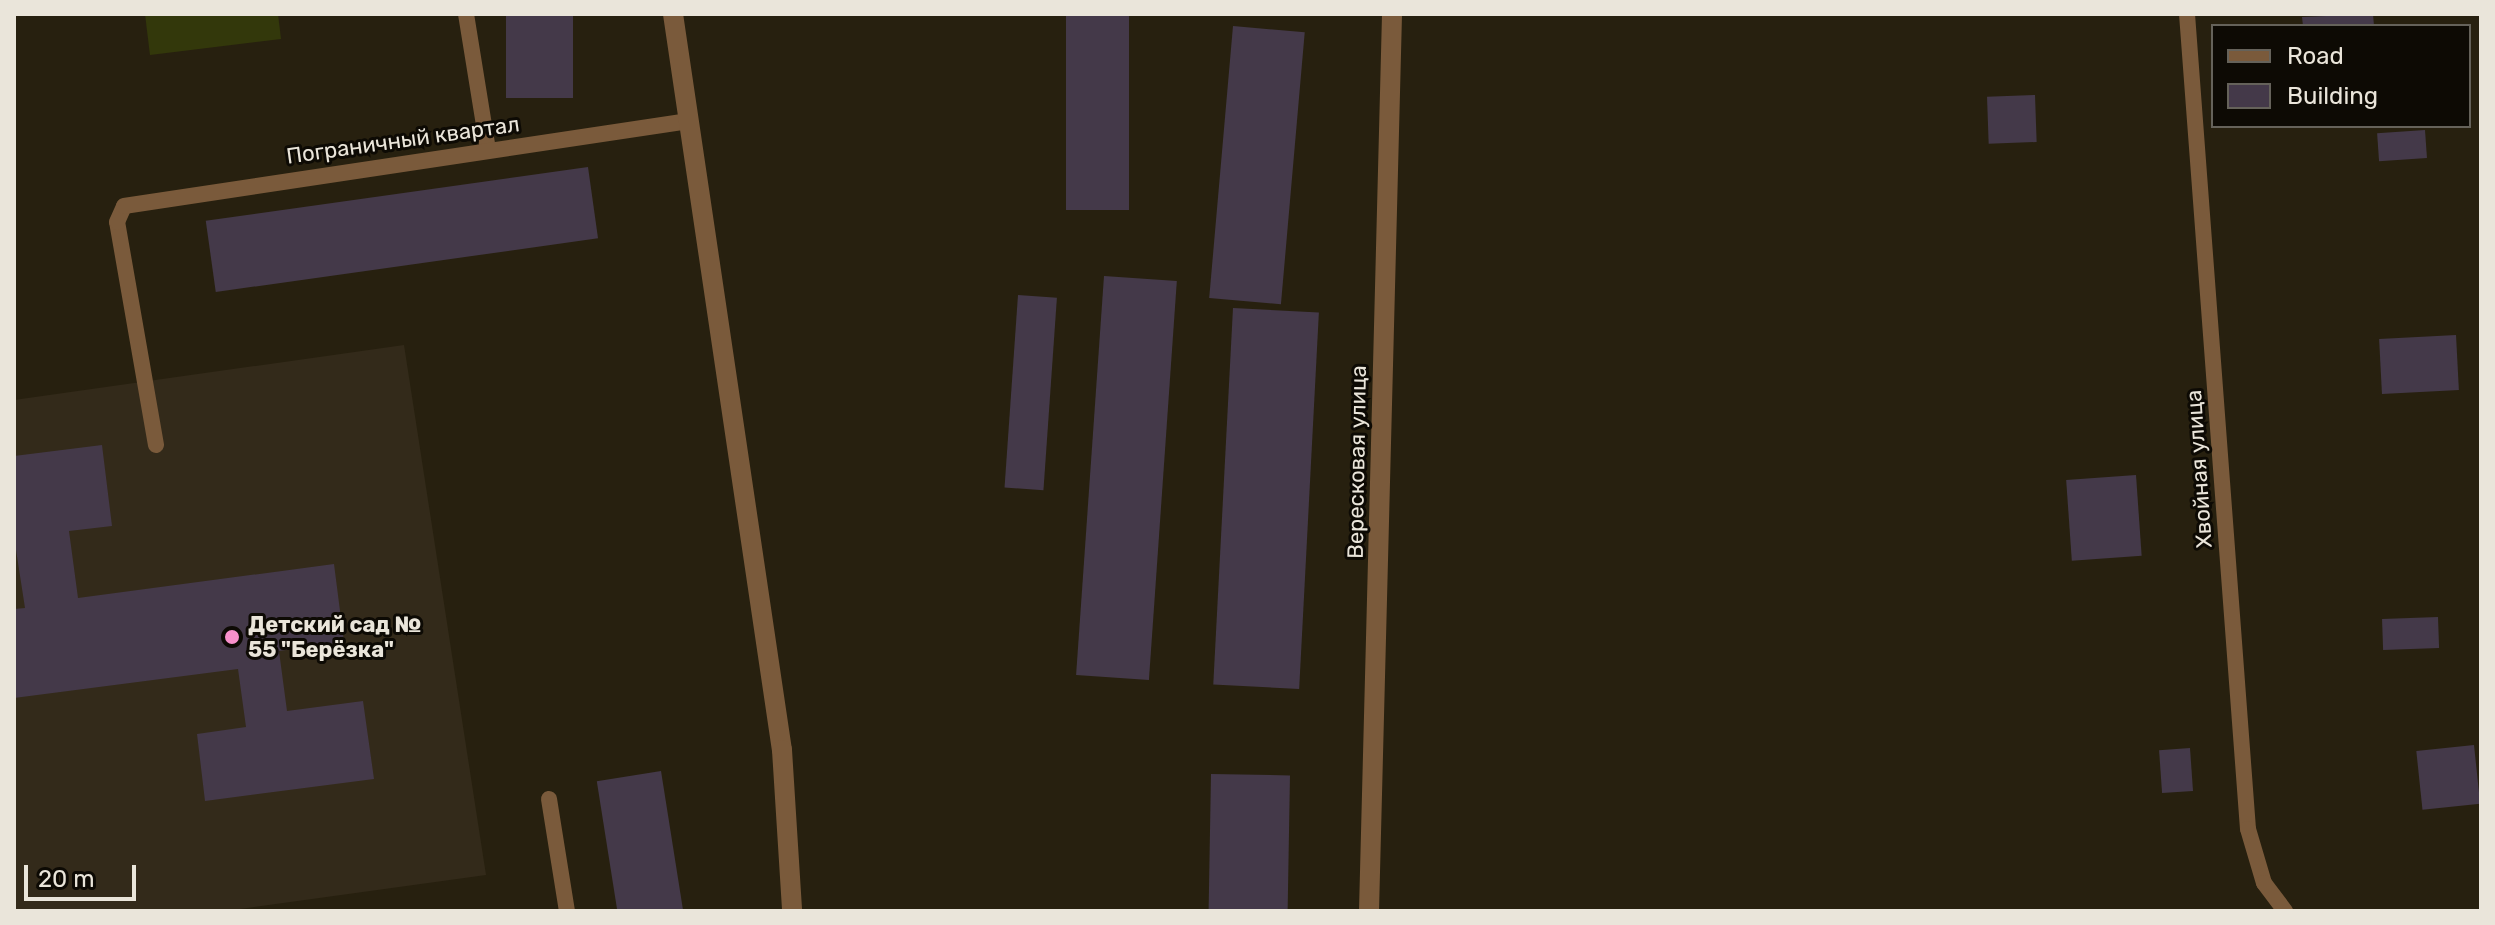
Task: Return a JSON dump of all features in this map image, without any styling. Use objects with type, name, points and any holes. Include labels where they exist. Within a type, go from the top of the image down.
[{"type":"street","points":[[673,14],[782,750],[792,911]]},
{"type":"street","name":"Вересковая улица","points":[[1369,911],[1392,14]]},
{"type":"lane","points":[[466,14],[488,150]]},
{"type":"lane","name":"Хвойная улица","points":[[2187,14],[2248,829],[2264,883],[2285,911]]},
{"type":"lane","name":"Пограничный квартал","points":[[156,445],[117,222],[124,206],[689,121]]},
{"type":"lane","points":[[549,799],[567,911]]},
{"type":"shaded area","name":"Детский сад № 55 \"Берёзка\"","points":[[404,345],[486,875],[226,911],[14,911],[14,400]]},
{"type":"green space","points":[[145,14],[278,14],[281,39],[150,55]]},
{"type":"building","points":[[506,14],[573,14],[573,98],[506,98]]},
{"type":"building","points":[[1066,14],[1129,14],[1129,210],[1066,210]]},
{"type":"building","points":[[2373,14],[2374,24],[2303,24],[2302,17]]},
{"type":"building","points":[[1233,26],[1305,32],[1281,304],[1209,298]]},
{"type":"building","points":[[2035,95],[2037,142],[1989,144],[1987,97]]},
{"type":"building","points":[[2425,130],[2427,158],[2379,161],[2377,133]]},
{"type":"building","points":[[588,167],[598,238],[216,292],[206,221]]},
{"type":"building","points":[[1104,276],[1177,281],[1149,680],[1076,675]]},
{"type":"building","points":[[1018,295],[1057,298],[1043,490],[1005,488]]},
{"type":"building","points":[[1233,308],[1319,313],[1299,689],[1213,684]]},
{"type":"building","points":[[2456,335],[2459,390],[2382,394],[2379,339]]},
{"type":"building","points":[[102,445],[112,526],[69,531],[78,598],[334,564],[344,642],[279,651],[287,711],[363,701],[374,779],[205,801],[197,734],[246,727],[238,669],[14,698],[14,609],[25,608],[14,537],[14,456]]},
{"type":"building","points":[[2136,475],[2142,556],[2072,561],[2066,480]]},
{"type":"building","points":[[2438,617],[2439,648],[2383,650],[2382,619]]},
{"type":"building","points":[[2474,745],[2480,804],[2422,810],[2416,751]]},
{"type":"building","points":[[2190,748],[2193,791],[2162,793],[2159,750]]},
{"type":"building","points":[[661,771],[683,911],[617,911],[597,781]]},
{"type":"building","points":[[1211,774],[1290,775],[1288,911],[1209,911]]},
{"type":"place","name":"Детский сад № 55 \"Берёзка\"","points":[[232,637]]}]
